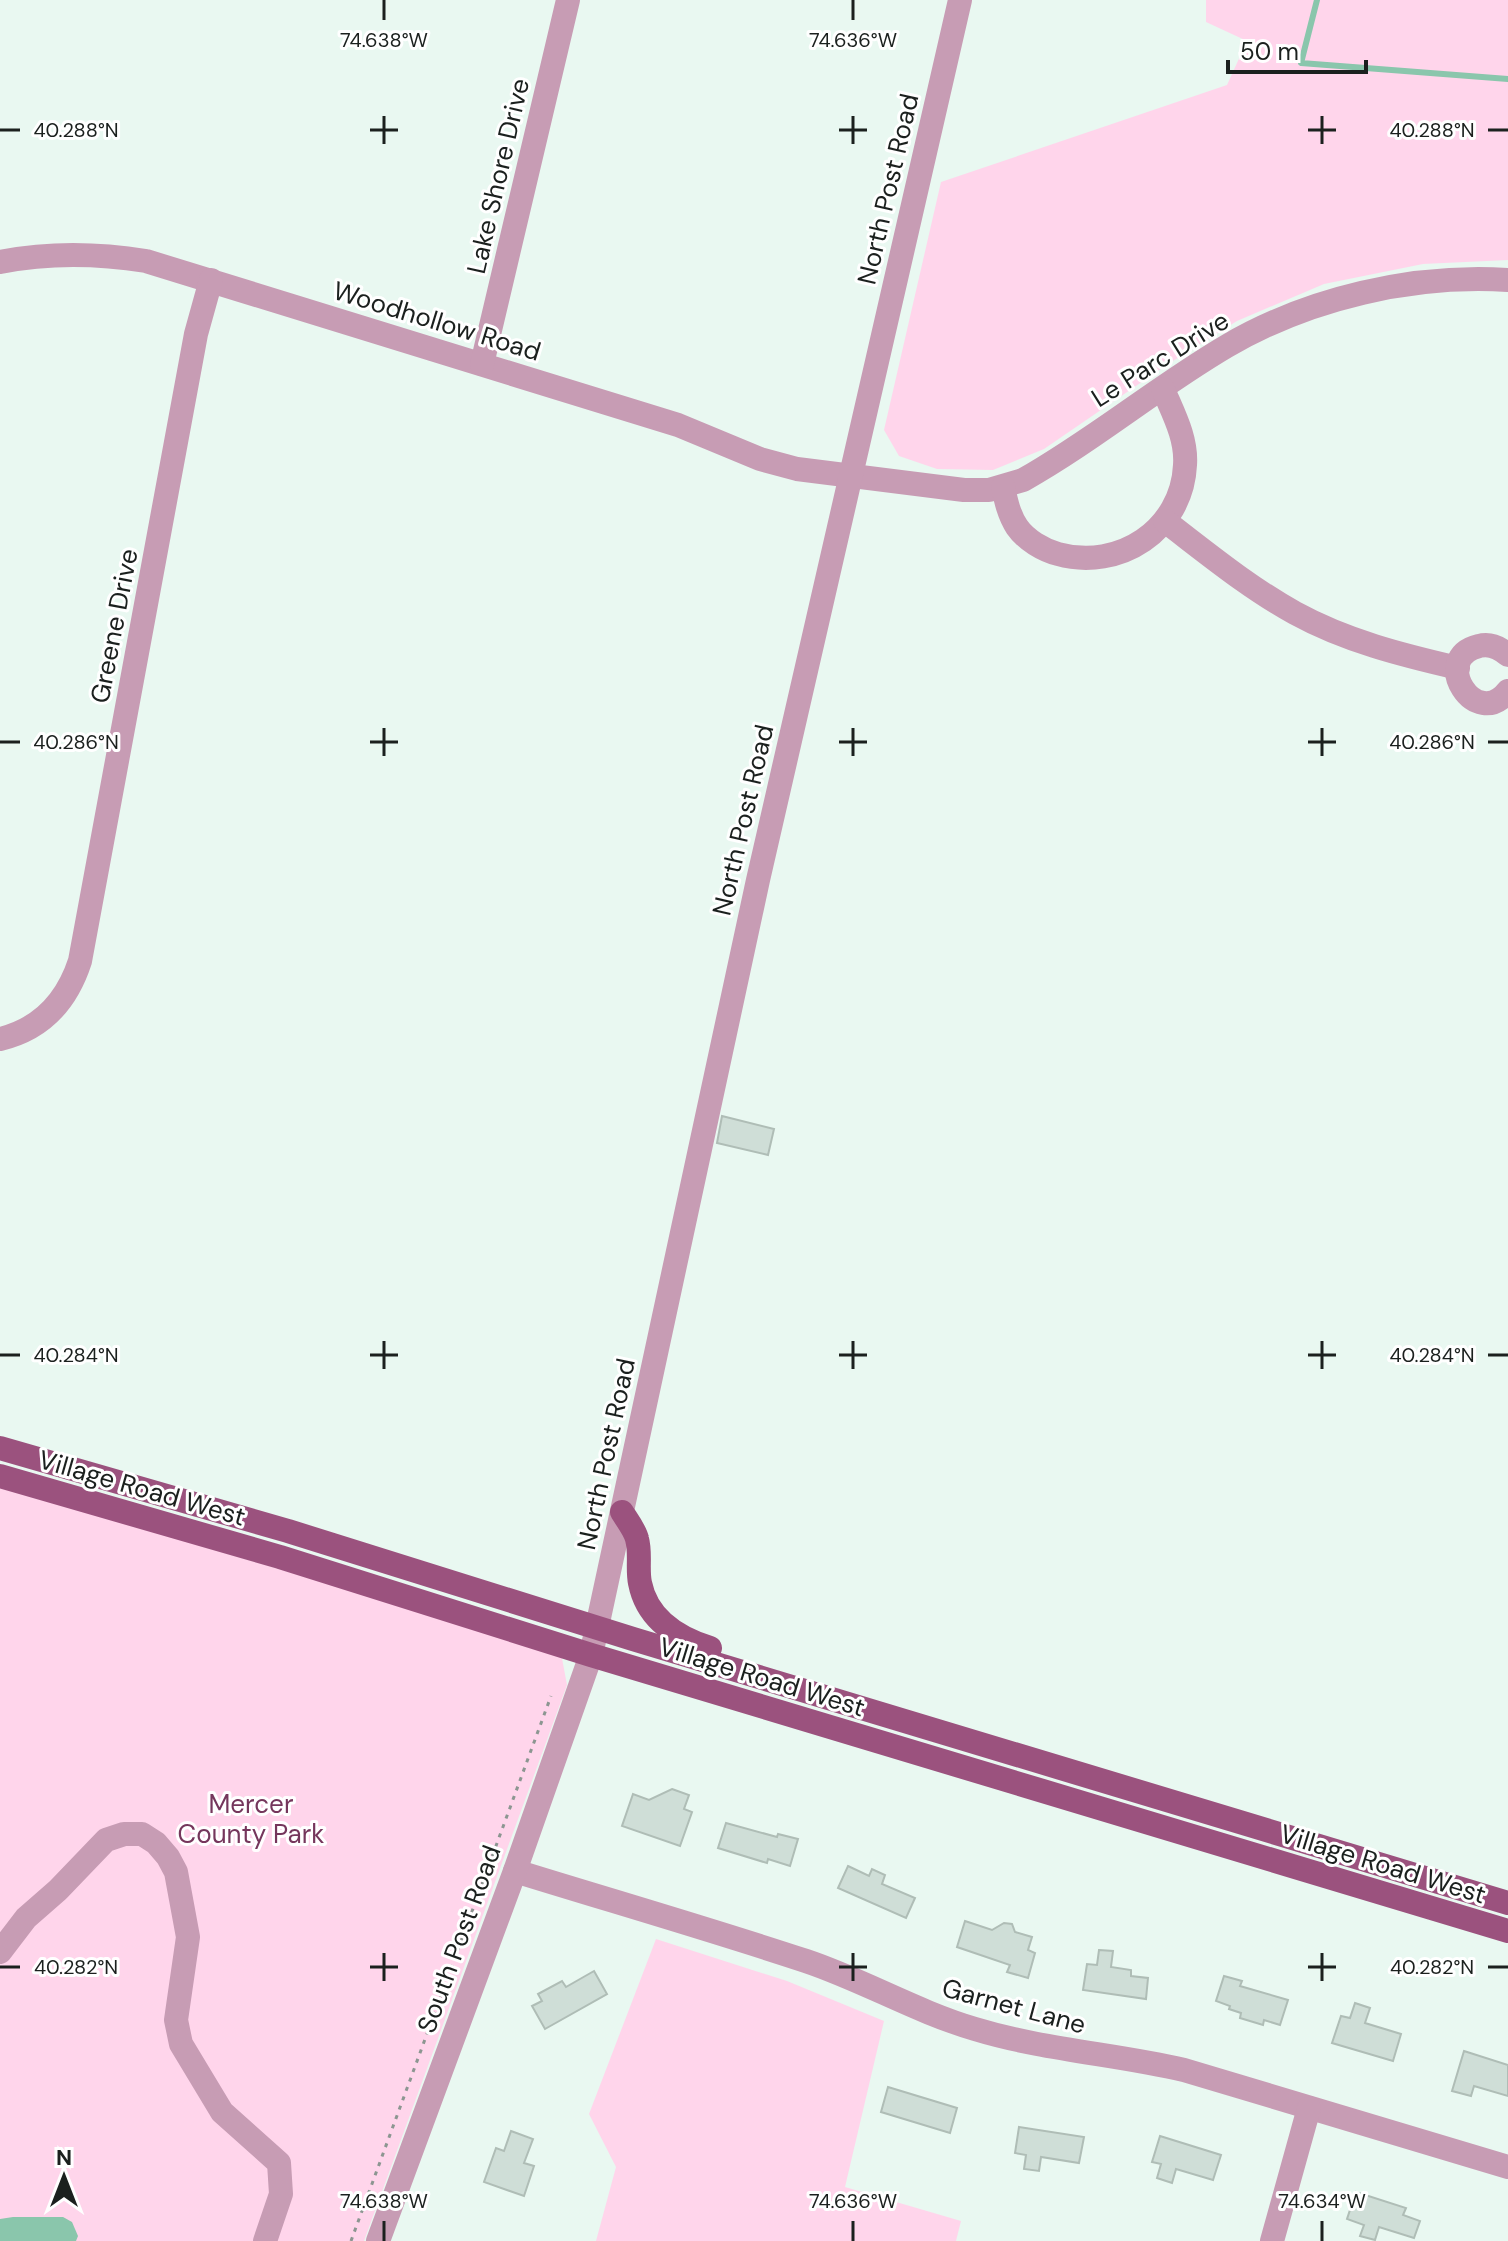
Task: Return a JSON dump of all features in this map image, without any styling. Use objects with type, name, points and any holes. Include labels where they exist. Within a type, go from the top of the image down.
[{"type":"main road","name":"Village Road West","points":[[0,1448],[288,1531],[597,1628],[1508,1903]]},
{"type":"main road","name":"Village Road West","points":[[0,1476],[280,1557],[591,1655],[1508,1931]]},
{"type":"main road","points":[[622,1512],[637,1538],[640,1584],[648,1605],[665,1627],[689,1642],[1076,1757],[1135,1791]]},
{"type":"street","name":"Lake Shore Drive","points":[[482,364],[568,0]]},
{"type":"street","name":"North Post Road","points":[[591,1655],[758,880],[960,0]]},
{"type":"street","name":"Woodhollow Road","points":[[0,262],[65,253],[146,261],[678,425],[760,459],[797,469],[850,477]]},
{"type":"street","name":"Greene Drive","points":[[0,1039],[30,1028],[46,1017],[62,1001],[80,961],[196,334],[211,280]]},
{"type":"street","name":"Le Parc Drive","points":[[850,477],[964,490],[1003,487],[1036,472],[1227,346],[1312,308],[1402,286],[1448,280],[1508,280]]},
{"type":"street","points":[[1003,487],[1010,516],[1019,531],[1051,552],[1072,558],[1101,558],[1129,550],[1149,537],[1165,521],[1183,485],[1183,441],[1163,389]]},
{"type":"street","points":[[1165,521],[1253,588],[1297,614],[1343,636],[1391,652],[1458,668]]},
{"type":"street","points":[[1508,655],[1502,649],[1479,646],[1462,657],[1458,668],[1459,685],[1470,698],[1489,702],[1499,700],[1508,691]]},
{"type":"street","name":"South Post Road","points":[[378,2241],[591,1655]]},
{"type":"street","points":[[0,1952],[26,1918],[106,1840],[124,1834],[142,1834],[156,1843],[176,1872],[188,1937],[176,2020],[181,2044],[222,2112],[279,2163],[281,2194],[265,2241]]},
{"type":"street","name":"Garnet Lane","points":[[515,1871],[809,1962],[913,2007],[975,2029],[1023,2042],[1184,2070],[1508,2167]]},
{"type":"street","points":[[1272,2241],[1309,2108]]},
{"type":"path","points":[[351,2241],[551,1696]]},
{"type":"green space","points":[[1206,0],[1508,0],[1508,260],[1423,264],[1324,284],[1237,321],[1044,449],[993,470],[937,469],[899,456],[884,430],[941,182],[1227,85],[1247,41],[1206,22]]},
{"type":"green space","name":"Mercer County Park","points":[[0,1486],[561,1653],[567,1685],[364,2241],[0,2241]]},
{"type":"green space","points":[[656,1939],[787,1981],[884,2021],[845,2187],[961,2221],[956,2241],[596,2241],[616,2167],[589,2114]]},
{"type":"shaded area","points":[[63,2217],[72,2222],[78,2236],[76,2241],[0,2241],[0,2219]]},
{"type":"building","points":[[722,1116],[774,1129],[768,1155],[717,1143]]},
{"type":"building","points":[[672,1789],[689,1795],[684,1809],[692,1812],[680,1846],[622,1826],[633,1794],[649,1800]]},
{"type":"building","points":[[726,1823],[777,1837],[778,1834],[798,1839],[790,1866],[768,1859],[767,1863],[718,1848]]},
{"type":"building","points":[[848,1866],[869,1876],[872,1869],[885,1875],[882,1884],[915,1898],[906,1918],[838,1888]]},
{"type":"building","points":[[965,1921],[992,1930],[1004,1923],[1012,1924],[1015,1932],[1032,1937],[1028,1950],[1035,1953],[1028,1978],[1007,1972],[1010,1965],[957,1947]]},
{"type":"building","points":[[1099,1950],[1113,1951],[1111,1967],[1131,1970],[1131,1976],[1148,1978],[1146,1999],[1083,1990],[1087,1964],[1097,1965]]},
{"type":"building","points":[[594,1971],[607,1994],[545,2029],[532,2006],[542,2001],[538,1994],[562,1981],[566,1987]]},
{"type":"building","points":[[1224,1976],[1242,1981],[1240,1986],[1288,2000],[1280,2025],[1264,2020],[1263,2025],[1240,2018],[1241,2013],[1216,2001]]},
{"type":"building","points":[[1355,2003],[1370,2008],[1365,2023],[1401,2034],[1393,2061],[1332,2043],[1341,2016],[1350,2018]]},
{"type":"building","points":[[1464,2051],[1508,2065],[1508,2096],[1474,2086],[1471,2096],[1452,2091]]},
{"type":"building","points":[[888,2087],[957,2108],[950,2133],[881,2112]]},
{"type":"building","points":[[1019,2127],[1084,2137],[1079,2163],[1041,2157],[1039,2171],[1024,2169],[1026,2155],[1015,2153]]},
{"type":"building","points":[[511,2131],[533,2139],[524,2163],[534,2166],[524,2196],[484,2182],[496,2148],[504,2151]]},
{"type":"building","points":[[1160,2136],[1221,2155],[1213,2180],[1176,2169],[1172,2183],[1157,2178],[1161,2164],[1152,2162]]},
{"type":"building","points":[[1356,2192],[1406,2208],[1403,2215],[1420,2221],[1414,2238],[1379,2227],[1375,2240],[1360,2236],[1364,2225],[1347,2219]]},
{"type":"waterway","points":[[1317,0],[1301,63],[1508,79]]}]
